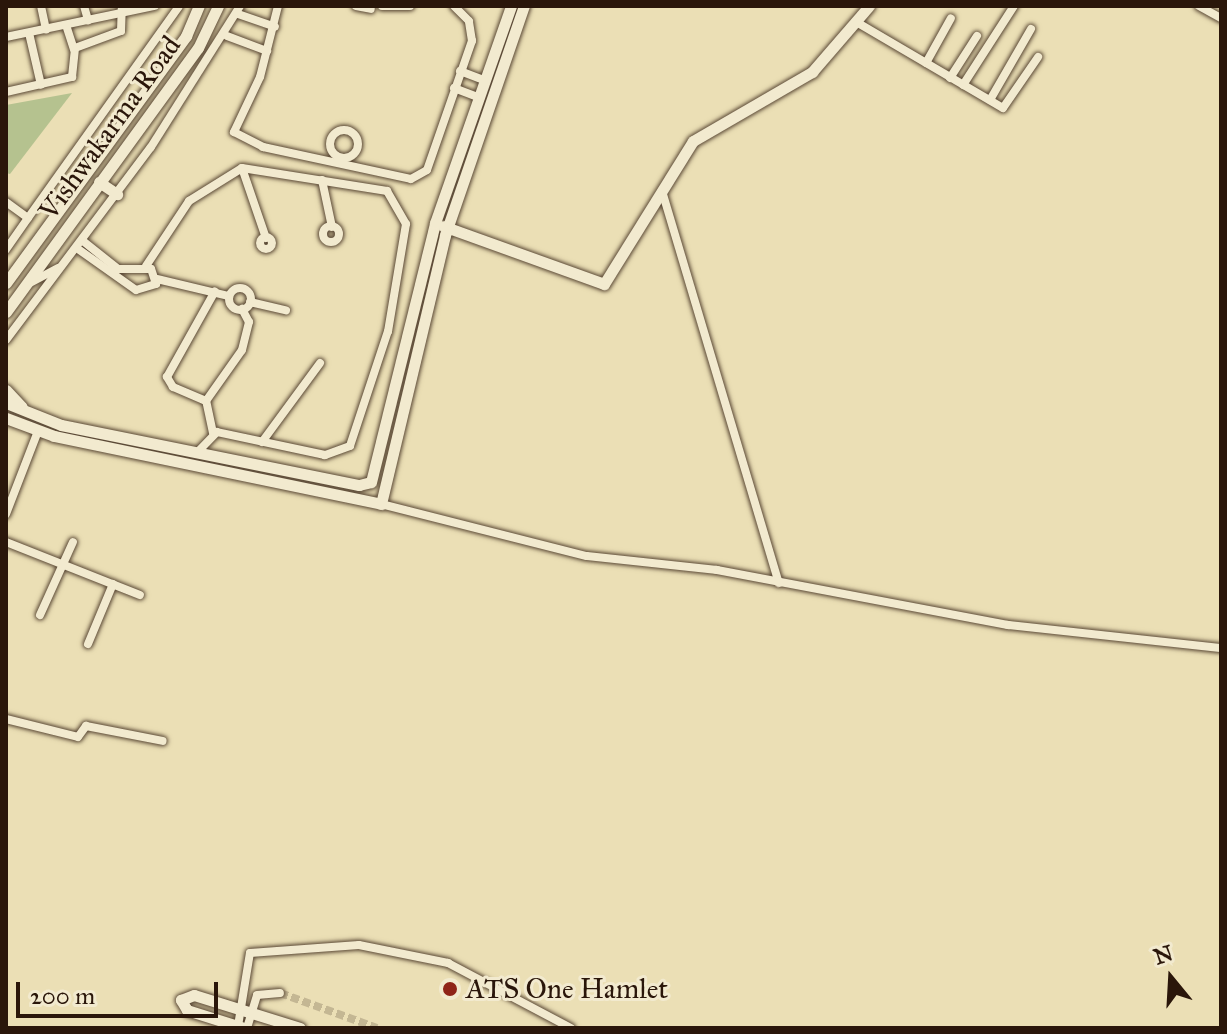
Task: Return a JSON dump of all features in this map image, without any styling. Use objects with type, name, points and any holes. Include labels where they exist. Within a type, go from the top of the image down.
[{"type":"street","points":[[41,6],[46,29]]},
{"type":"street","points":[[84,6],[88,20]]},
{"type":"street","points":[[6,37],[88,20],[122,9],[155,6]]},
{"type":"street","points":[[28,255],[9,246],[179,6]]},
{"type":"street","name":"Vishwakarma Road","points":[[6,283],[186,36],[199,6]]},
{"type":"street","name":"Vishwakarma Road","points":[[6,312],[198,48],[218,6]]},
{"type":"street","points":[[278,6],[267,51],[234,132],[263,147],[350,161],[405,177],[427,170],[472,32],[454,6]]},
{"type":"street","points":[[356,6],[371,9]]},
{"type":"street","points":[[382,6],[410,6]]},
{"type":"street","points":[[6,403],[26,411],[196,454],[367,484],[375,476],[435,223],[511,6]]},
{"type":"street","points":[[381,504],[453,231],[524,6]]},
{"type":"street","points":[[435,223],[604,284],[693,141],[812,72],[858,23],[869,6]]},
{"type":"street","points":[[963,85],[1014,6]]},
{"type":"street","points":[[1199,6],[1221,18]]},
{"type":"street","points":[[74,50],[121,31],[122,9]]},
{"type":"street","points":[[6,340],[61,267],[81,246],[227,36],[239,10],[275,27]]},
{"type":"street","points":[[926,63],[951,18]]},
{"type":"street","points":[[858,23],[950,78],[990,100],[1010,107],[1038,57]]},
{"type":"street","points":[[6,92],[75,74],[74,50],[66,25]]},
{"type":"street","points":[[990,100],[1031,29]]},
{"type":"street","points":[[29,33],[41,85]]},
{"type":"street","points":[[227,36],[267,51]]},
{"type":"street","points":[[950,78],[977,36]]},
{"type":"street","points":[[460,71],[484,80]]},
{"type":"street","points":[[454,88],[478,97]]},
{"type":"street","points":[[331,157],[331,138],[348,130],[358,142],[350,161]]},
{"type":"street","points":[[405,177],[419,171],[432,137]]},
{"type":"street","points":[[242,168],[266,238]]},
{"type":"street","points":[[146,266],[189,201],[242,168],[387,191],[400,206],[405,256],[388,331],[362,425],[344,452],[213,433]]},
{"type":"street","points":[[322,180],[332,227]]},
{"type":"street","points":[[99,182],[117,194]]},
{"type":"street","points":[[662,191],[779,583]]},
{"type":"street","points":[[8,203],[28,218]]},
{"type":"street","points":[[81,246],[118,269],[146,266]]},
{"type":"street","points":[[81,246],[136,290],[147,292],[157,279]]},
{"type":"street","points":[[146,266],[157,279],[229,296],[249,322],[242,350],[206,401],[213,433]]},
{"type":"street","points":[[27,284],[61,267]]},
{"type":"street","points":[[229,296],[243,289],[250,302],[286,310]]},
{"type":"street","points":[[206,401],[173,387],[167,377],[215,291]]},
{"type":"street","points":[[242,309],[250,302]]},
{"type":"street","points":[[388,331],[406,338]]},
{"type":"street","points":[[262,442],[320,363]]},
{"type":"street","points":[[6,390],[26,411]]},
{"type":"street","points":[[6,418],[38,431],[381,504],[587,556],[779,583],[1008,625],[1221,648]]},
{"type":"street","points":[[6,514],[38,431]]},
{"type":"street","points":[[196,454],[213,433]]},
{"type":"street","points":[[6,542],[140,595]]},
{"type":"street","points":[[40,615],[73,542]]},
{"type":"street","points":[[88,644],[113,584]]},
{"type":"street","points":[[6,719],[78,737],[86,726],[163,741]]},
{"type":"street","points":[[300,1028],[246,1010],[194,995],[181,1000],[187,1010],[243,1027],[246,1010],[250,953],[381,947],[473,973],[571,1028]]},
{"type":"street","points":[[246,1010],[259,992],[280,993]]},
{"type":"green space","points":[[72,93],[10,174],[6,173],[6,105]]},
{"type":"tunnel","points":[[280,993],[377,1028]]},
{"type":"place","name":"ATS One Hamlet","points":[[450,989]]}]
